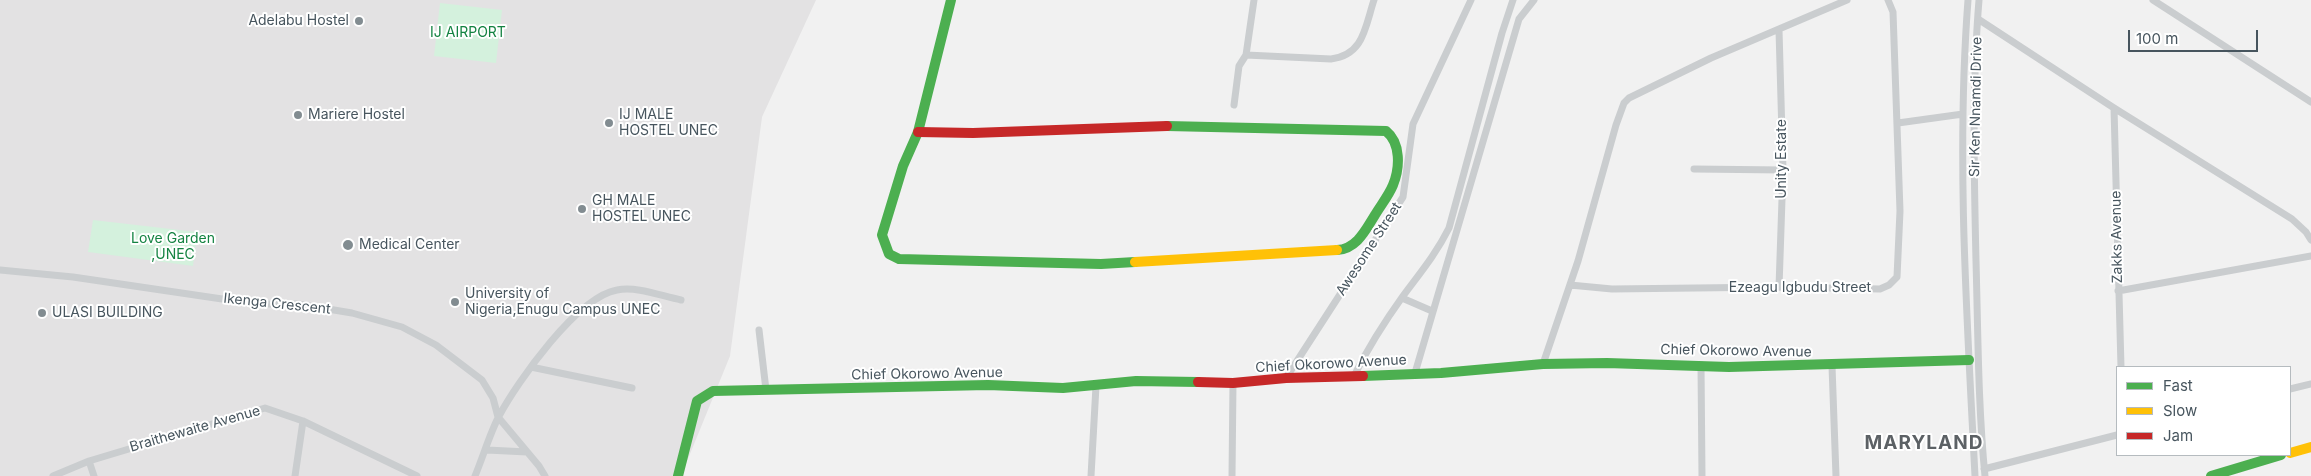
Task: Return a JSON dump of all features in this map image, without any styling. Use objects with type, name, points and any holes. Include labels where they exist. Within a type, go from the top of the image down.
[{"type":"street","points":[[918,132],[973,133],[1159,126],[1386,132],[1392,136],[1396,146],[1396,177],[1393,186],[1359,240],[1343,250],[1101,264],[899,259],[889,254],[882,235],[903,166],[918,132],[951,0]]},
{"type":"street","points":[[1234,106],[1239,66],[1246,56],[1254,0]]},
{"type":"street","points":[[1246,56],[1331,59],[1344,57],[1352,53],[1361,40],[1374,0]]},
{"type":"street","name":"Awesome Street","points":[[1286,378],[1403,197],[1413,124],[1471,0]]},
{"type":"street","points":[[1354,376],[1367,351],[1402,298],[1435,255],[1449,228],[1513,0]]},
{"type":"street","points":[[1415,373],[1519,19],[1534,0]]},
{"type":"street","points":[[1543,364],[1599,191],[1616,125],[1624,104],[1629,98],[1711,58],[1847,0]]},
{"type":"street","name":"Ezeagu Igbudu Street","points":[[1570,285],[1612,289],[1780,287],[1880,289],[1889,285],[1897,277],[1900,211],[1893,12],[1888,0]]},
{"type":"street","name":"Sir Ken Nnamdi Drive","points":[[1968,0],[1963,114],[1965,281],[1975,476]]},
{"type":"street","points":[[1978,19],[1979,0]]},
{"type":"street","points":[[2152,0],[2311,102]]},
{"type":"street","name":"Sir Ken Nnamdi Drive","points":[[1978,19],[2114,108],[2292,219],[2306,232],[2311,240]]},
{"type":"street","name":"Sir Ken Nnamdi Drive","points":[[1978,19],[1975,101],[1977,280],[1985,473]]},
{"type":"street","name":"Unity Estate","points":[[1779,30],[1783,170],[1780,287]]},
{"type":"street","name":"Zakks Avenue","points":[[2114,108],[2121,366]]},
{"type":"street","points":[[1898,123],[1963,114]]},
{"type":"street","points":[[1694,169],[1783,170]]},
{"type":"street","points":[[2118,290],[2311,256]]},
{"type":"street","name":"Ikenga Crescent","points":[[0,270],[73,277],[249,303],[283,302],[352,313],[402,326],[436,345],[482,380],[493,398],[498,418],[545,476]]},
{"type":"street","points":[[1965,281],[1977,280]]},
{"type":"street","points":[[474,476],[487,450],[498,418],[531,367],[555,334],[585,308],[610,291],[623,289],[637,290],[681,300]]},
{"type":"street","points":[[1402,298],[1432,311]]},
{"type":"street","points":[[759,330],[766,390]]},
{"type":"street","name":"Chief Okorowo Avenue","points":[[678,476],[697,400],[713,391],[988,385],[1063,388],[1136,381],[1233,384],[1286,378],[1495,370],[1543,364],[1701,365],[1729,367],[1832,366],[1969,360]]},
{"type":"street","points":[[1701,365],[1702,476]]},
{"type":"street","points":[[1832,366],[1836,476]]},
{"type":"street","points":[[531,367],[632,388]]},
{"type":"street","points":[[1232,476],[1233,384]]},
{"type":"street","points":[[2291,388],[2311,384]]},
{"type":"street","points":[[1091,476],[1096,386]]},
{"type":"street","name":"Braithewaite Avenue","points":[[53,476],[89,461],[264,408],[303,421],[417,476]]},
{"type":"street","points":[[295,476],[303,421]]},
{"type":"street","points":[[1985,473],[2116,435]]},
{"type":"street","points":[[2291,453],[2311,447]]},
{"type":"street","points":[[487,450],[527,452]]},
{"type":"street","points":[[2211,476],[2278,456]]},
{"type":"street","points":[[89,461],[94,476]]},
{"type":"shaded area","points":[[0,0],[816,0],[762,117],[730,356],[681,476],[0,476]]},
{"type":"green space","name":"IJ AIRPORT","points":[[440,3],[502,10],[496,63],[434,56]]},
{"type":"green space","name":"Love Garden ,UNEC","points":[[93,220],[197,232],[193,266],[88,252]]},
{"type":"traffic: fast","points":[[951,0],[918,132],[903,166],[882,235],[889,254],[899,259],[1101,264],[1135,262]]},
{"type":"traffic: fast","points":[[1167,126],[1386,131],[1394,142],[1398,156],[1397,171],[1393,185],[1360,237],[1350,246],[1337,250]]},
{"type":"traffic: fast","points":[[1363,376],[1441,373],[1543,364],[1607,363],[1729,367],[1969,360]]},
{"type":"traffic: fast","points":[[678,476],[697,401],[713,391],[988,385],[1063,388],[1136,381],[1198,382]]},
{"type":"traffic: fast","points":[[2211,476],[2278,456]]},
{"type":"traffic: slow","points":[[1135,262],[1337,250]]},
{"type":"traffic: slow","points":[[2291,453],[2311,447]]},
{"type":"traffic: jam","points":[[918,132],[973,133],[1167,126]]},
{"type":"traffic: jam","points":[[1198,382],[1233,383],[1286,378],[1363,376]]},
{"type":"place","name":"Adelabu Hostel","points":[[359,21]]},
{"type":"place","name":"Mariere Hostel","points":[[298,115]]},
{"type":"place","name":"IJ MALE HOSTEL UNEC","points":[[609,123]]},
{"type":"place","name":"GH MALE HOSTEL UNEC","points":[[582,209]]},
{"type":"place","name":"Medical Center","points":[[348,245]]},
{"type":"place","name":"University of Nigeria,Enugu Campus UNEC","points":[[455,302]]},
{"type":"place","name":"ULASI BUILDING","points":[[42,313]]},
{"type":"district","name":"MARYLAND","points":[[1924,443]]}]
